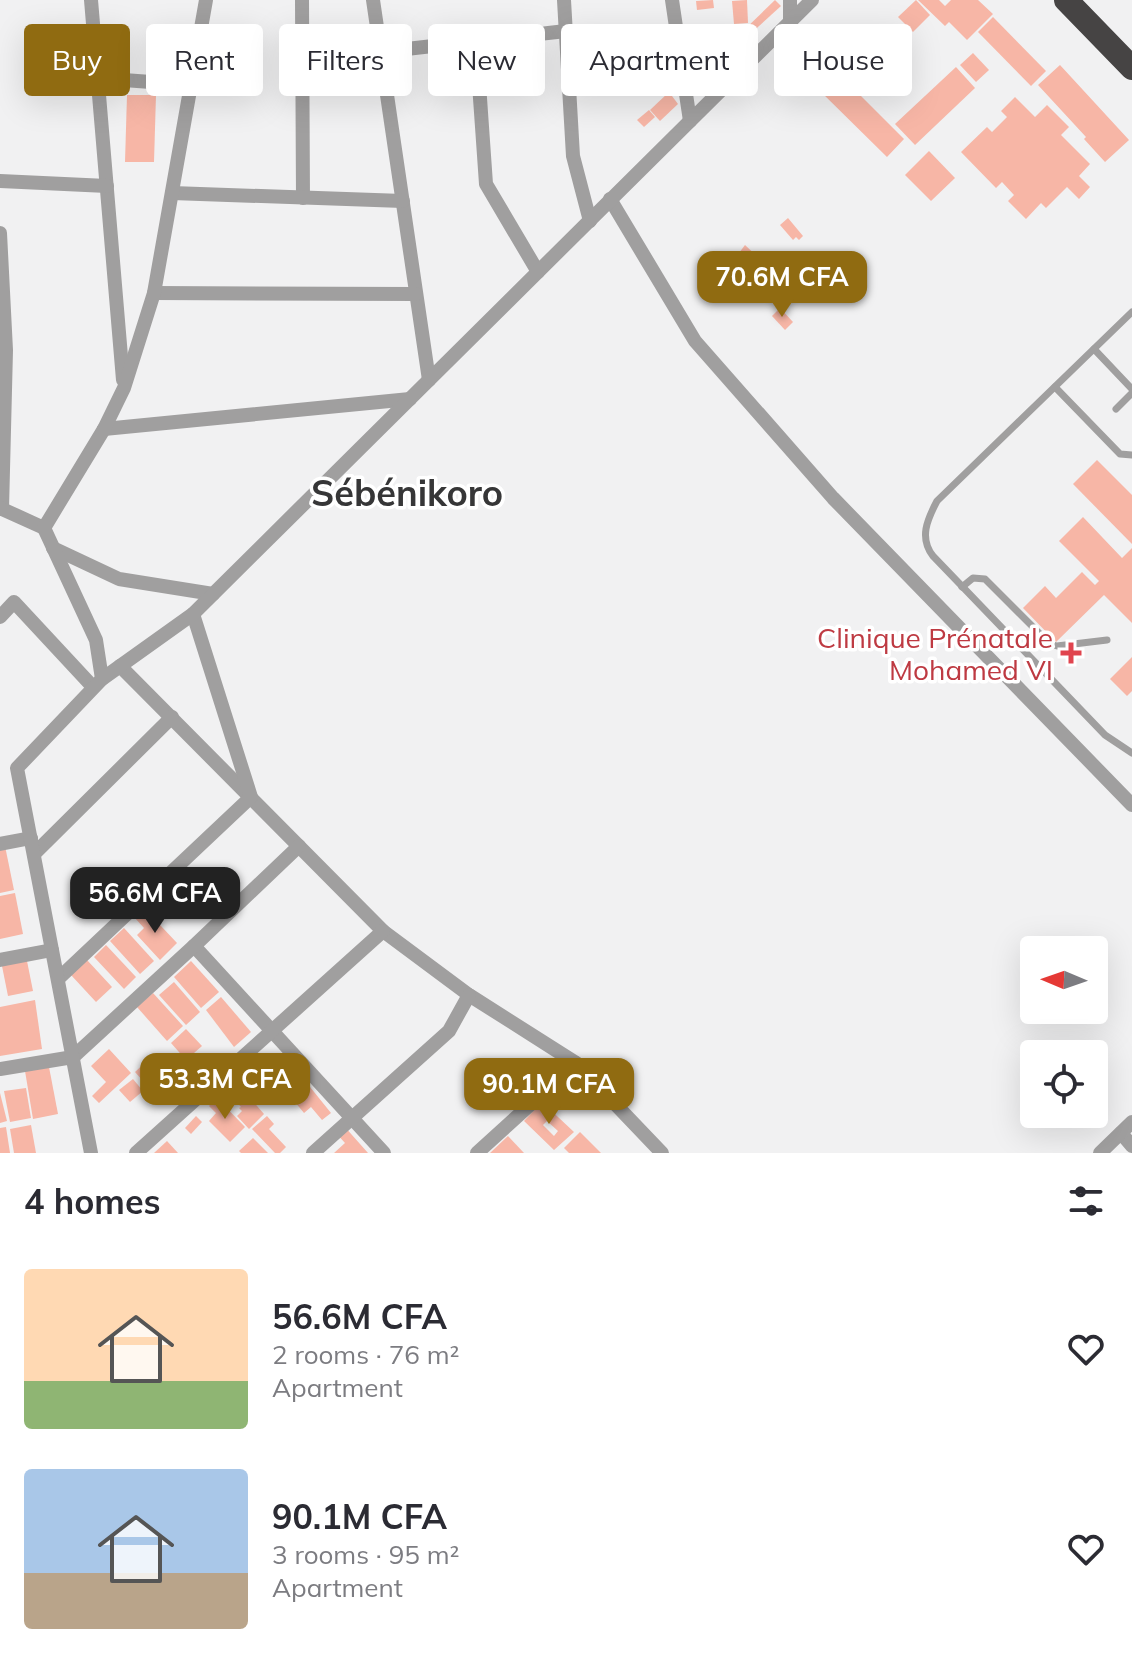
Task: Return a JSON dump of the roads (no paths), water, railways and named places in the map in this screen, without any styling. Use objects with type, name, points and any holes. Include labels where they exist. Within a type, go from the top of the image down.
[{"type":"highway","points":[[1066,0],[1132,68]]},
{"type":"highway","points":[[1088,0],[1132,45]]},
{"type":"street","points":[[91,0],[93,24]]},
{"type":"street","points":[[202,24],[206,0]]},
{"type":"street","points":[[302,0],[303,198]]},
{"type":"street","points":[[373,0],[376,24]]},
{"type":"street","points":[[564,0],[566,24]]},
{"type":"street","points":[[672,0],[690,121]]},
{"type":"street","points":[[790,0],[790,21]]},
{"type":"street","points":[[91,1153],[17,768],[97,683],[193,614],[812,0]]},
{"type":"street","points":[[99,96],[124,388]]},
{"type":"street","points":[[44,528],[104,429],[124,388],[154,293],[189,96]]},
{"type":"street","points":[[387,96],[429,380]]},
{"type":"street","points":[[480,96],[486,184],[538,272]]},
{"type":"street","points":[[570,96],[573,156],[590,221]]},
{"type":"street","points":[[0,181],[107,186]]},
{"type":"street","points":[[172,193],[403,201]]},
{"type":"street","points":[[610,199],[695,341],[833,498],[1132,805]]},
{"type":"street","points":[[0,233],[6,350],[1,508],[44,528],[96,640],[97,683]]},
{"type":"street","points":[[154,293],[416,294]]},
{"type":"street","points":[[104,429],[410,399]]},
{"type":"street","points":[[53,548],[119,579],[213,594]]},
{"type":"street","points":[[0,617],[14,602],[97,683]]},
{"type":"street","points":[[193,614],[251,797]]},
{"type":"street","points":[[120,666],[383,931],[469,995],[576,1063],[660,1152]]},
{"type":"street","points":[[34,854],[172,717]]},
{"type":"street","points":[[58,979],[251,797]]},
{"type":"street","points":[[0,844],[31,838]]},
{"type":"street","points":[[0,1069],[73,1057],[299,846]]},
{"type":"street","points":[[136,1153],[383,931]]},
{"type":"street","points":[[194,946],[384,1153]]},
{"type":"street","points":[[0,960],[52,950]]},
{"type":"street","points":[[313,1153],[449,1031],[469,995]]},
{"type":"street","points":[[477,1153],[576,1063]]},
{"type":"street","points":[[1100,1153],[1126,1128],[1132,1146]]},
{"type":"lane","points":[[1132,312],[937,501],[924,536],[927,548],[962,587],[1105,735],[1132,753]]},
{"type":"lane","points":[[1094,349],[1132,391],[1116,409]]},
{"type":"lane","points":[[1055,387],[1120,454],[1132,455]]},
{"type":"lane","points":[[962,587],[973,578],[985,579],[1050,644],[1057,646],[1107,640]]},
{"type":"place","name":"Clinique Prénatale Mohamed VI","points":[[1071,653]]},
{"type":"district","name":"Sébénikoro","points":[[407,492]]}]
